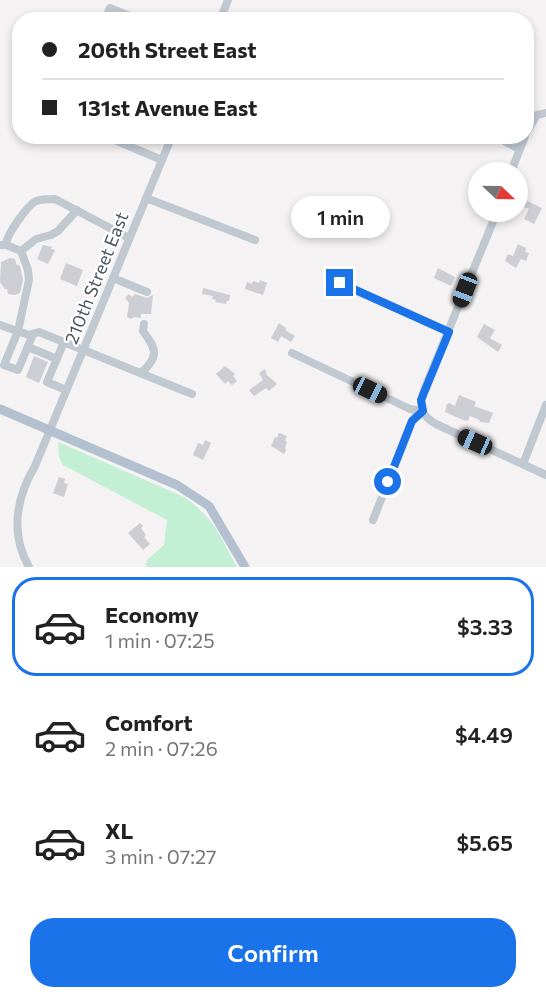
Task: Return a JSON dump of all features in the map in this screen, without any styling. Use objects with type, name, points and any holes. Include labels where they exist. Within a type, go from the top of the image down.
[{"type":"main road","points":[[0,409],[177,485],[202,500],[215,514],[246,567]]},
{"type":"street","points":[[108,12],[110,8],[120,12]]},
{"type":"street","points":[[124,144],[162,160]]},
{"type":"street","name":"210th Street East","points":[[29,567],[18,535],[17,516],[23,488],[35,466],[169,144]]},
{"type":"street","points":[[510,144],[519,149]]},
{"type":"street","points":[[514,162],[522,144]]},
{"type":"street","points":[[146,198],[255,240]]},
{"type":"street","points":[[21,251],[3,245],[9,234],[34,202],[55,199],[129,238]]},
{"type":"street","points":[[21,251],[36,239],[58,231],[77,210]]},
{"type":"street","points":[[493,222],[421,400],[423,411],[427,419],[436,424],[546,475]]},
{"type":"street","points":[[21,251],[29,280],[18,331],[4,364],[18,370],[33,334]]},
{"type":"street","points":[[113,278],[147,292]]},
{"type":"street","points":[[340,283],[449,332]]},
{"type":"street","points":[[141,373],[148,366],[154,351],[154,345],[143,331],[144,324]]},
{"type":"street","points":[[0,325],[29,335],[39,332],[192,394]]},
{"type":"street","points":[[64,342],[47,382],[66,390]]},
{"type":"street","points":[[28,347],[57,359]]},
{"type":"street","points":[[292,353],[410,409],[423,411]]},
{"type":"street","points":[[523,464],[546,405]]},
{"type":"street","points":[[373,520],[412,421],[423,411]]},
{"type":"green space","points":[[58,442],[184,497],[203,512],[221,537],[237,567],[146,567],[147,560],[164,545],[167,520],[63,465],[59,457]]},
{"type":"building","points":[[528,201],[542,208],[534,224],[528,221]]},
{"type":"building","points":[[335,215],[350,222],[345,235],[325,229],[328,223],[331,225]]},
{"type":"building","points":[[518,244],[526,248],[525,252],[529,253],[526,261],[521,259],[516,268],[505,261],[508,254],[513,256]]},
{"type":"building","points":[[43,245],[55,250],[48,264],[37,259]]},
{"type":"building","points":[[10,258],[15,259],[16,264],[20,266],[23,280],[20,293],[14,295],[8,294],[7,289],[0,282],[1,262]]},
{"type":"building","points":[[66,263],[83,270],[77,286],[60,279]]},
{"type":"building","points":[[438,268],[455,277],[451,286],[434,278]]},
{"type":"building","points":[[260,280],[267,283],[263,295],[245,289],[247,282],[259,283]]},
{"type":"building","points":[[203,288],[230,295],[229,301],[226,304],[215,302],[216,300],[212,299],[213,296],[202,294]]},
{"type":"building","points":[[129,294],[132,297],[135,294],[147,298],[153,295],[151,314],[141,314],[141,318],[127,317],[129,303],[125,298]]},
{"type":"building","points":[[279,323],[295,336],[291,342],[281,336],[278,342],[271,338]]},
{"type":"building","points":[[484,324],[495,330],[490,338],[502,345],[498,352],[477,337]]},
{"type":"building","points":[[34,356],[48,362],[39,383],[26,377]]},
{"type":"building","points":[[225,366],[235,374],[233,376],[237,381],[232,385],[228,381],[225,384],[216,374]]},
{"type":"building","points":[[265,369],[267,375],[277,384],[269,391],[266,388],[254,396],[249,390],[263,380],[259,373]]},
{"type":"building","points":[[459,395],[476,402],[474,406],[493,413],[489,423],[479,422],[480,420],[470,416],[468,421],[463,420],[445,412],[447,404],[455,406]]},
{"type":"building","points":[[279,433],[287,436],[284,454],[271,446]]},
{"type":"building","points":[[205,440],[211,443],[203,460],[193,455],[198,443],[203,445]]},
{"type":"building","points":[[59,477],[65,479],[64,483],[68,484],[64,497],[53,493]]},
{"type":"building","points":[[140,523],[146,535],[144,537],[150,544],[143,550],[128,533]]},
{"type":"route","points":[[340,283],[449,332],[424,390],[421,400],[423,411],[412,421],[388,482]]}]
